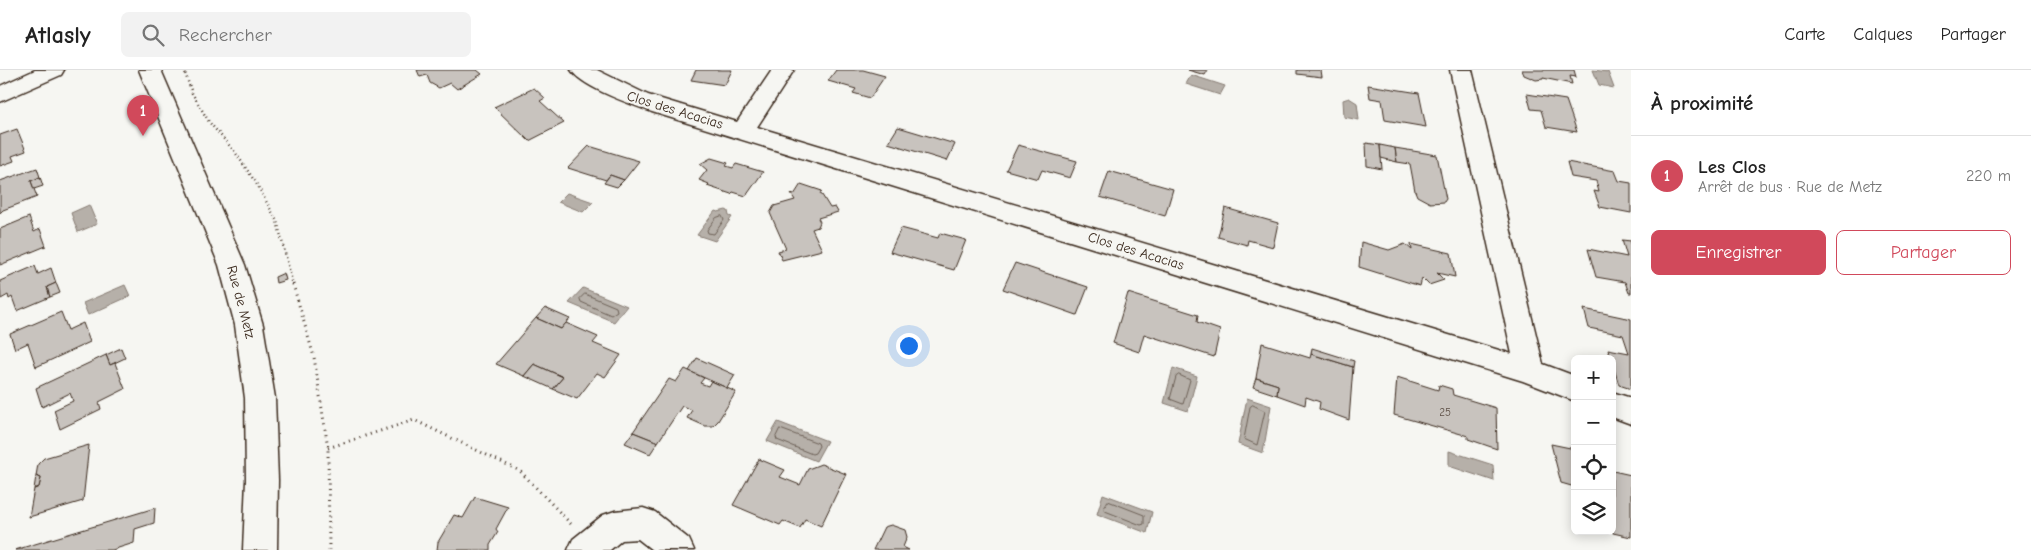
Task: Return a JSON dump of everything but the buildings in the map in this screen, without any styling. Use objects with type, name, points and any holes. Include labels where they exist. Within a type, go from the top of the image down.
[{"type":"street","points":[[0,95],[53,70]]},
{"type":"street","name":"Rue de Metz","points":[[150,70],[232,265],[248,325],[260,398],[262,480],[260,550]]},
{"type":"street","name":"Clos des Acacias","points":[[582,70],[609,87],[649,104],[1530,371],[1571,387]]},
{"type":"street","points":[[743,131],[783,70]]},
{"type":"street","points":[[1461,70],[1530,371]]},
{"type":"street","points":[[1616,405],[1631,411]]},
{"type":"street","points":[[588,548],[615,526],[643,523],[677,550]]},
{"type":"path","points":[[184,70],[192,93],[209,122],[235,152],[256,183],[277,221],[298,304],[314,357],[328,448],[330,550]]},
{"type":"path","points":[[328,448],[414,420],[520,470],[588,548]]},
{"type":"water","points":[[1593,70],[1608,72],[1614,88],[1599,85]]},
{"type":"water","points":[[1191,75],[1225,86],[1220,95],[1186,84]]},
{"type":"water","points":[[1349,98],[1357,103],[1359,120],[1344,117],[1343,100]]},
{"type":"water","points":[[567,193],[593,202],[583,212],[558,202]]},
{"type":"water","points":[[89,205],[97,224],[78,232],[71,213]]},
{"type":"water","points":[[726,210],[729,216],[732,217],[715,241],[697,235],[715,211]]},
{"type":"water","points":[[125,285],[130,296],[88,315],[83,303]]},
{"type":"water","points":[[583,288],[627,306],[614,322],[569,303]]},
{"type":"water","points":[[1173,368],[1197,376],[1188,411],[1164,403]]},
{"type":"water","points":[[1247,398],[1271,406],[1263,453],[1238,444]]},
{"type":"water","points":[[778,422],[827,441],[816,461],[767,441]]},
{"type":"water","points":[[1449,451],[1493,465],[1494,481],[1449,466]]},
{"type":"water","points":[[1103,494],[1152,512],[1147,533],[1097,514]]},
{"type":"place","name":"Les Clos","points":[[143,136]]}]
